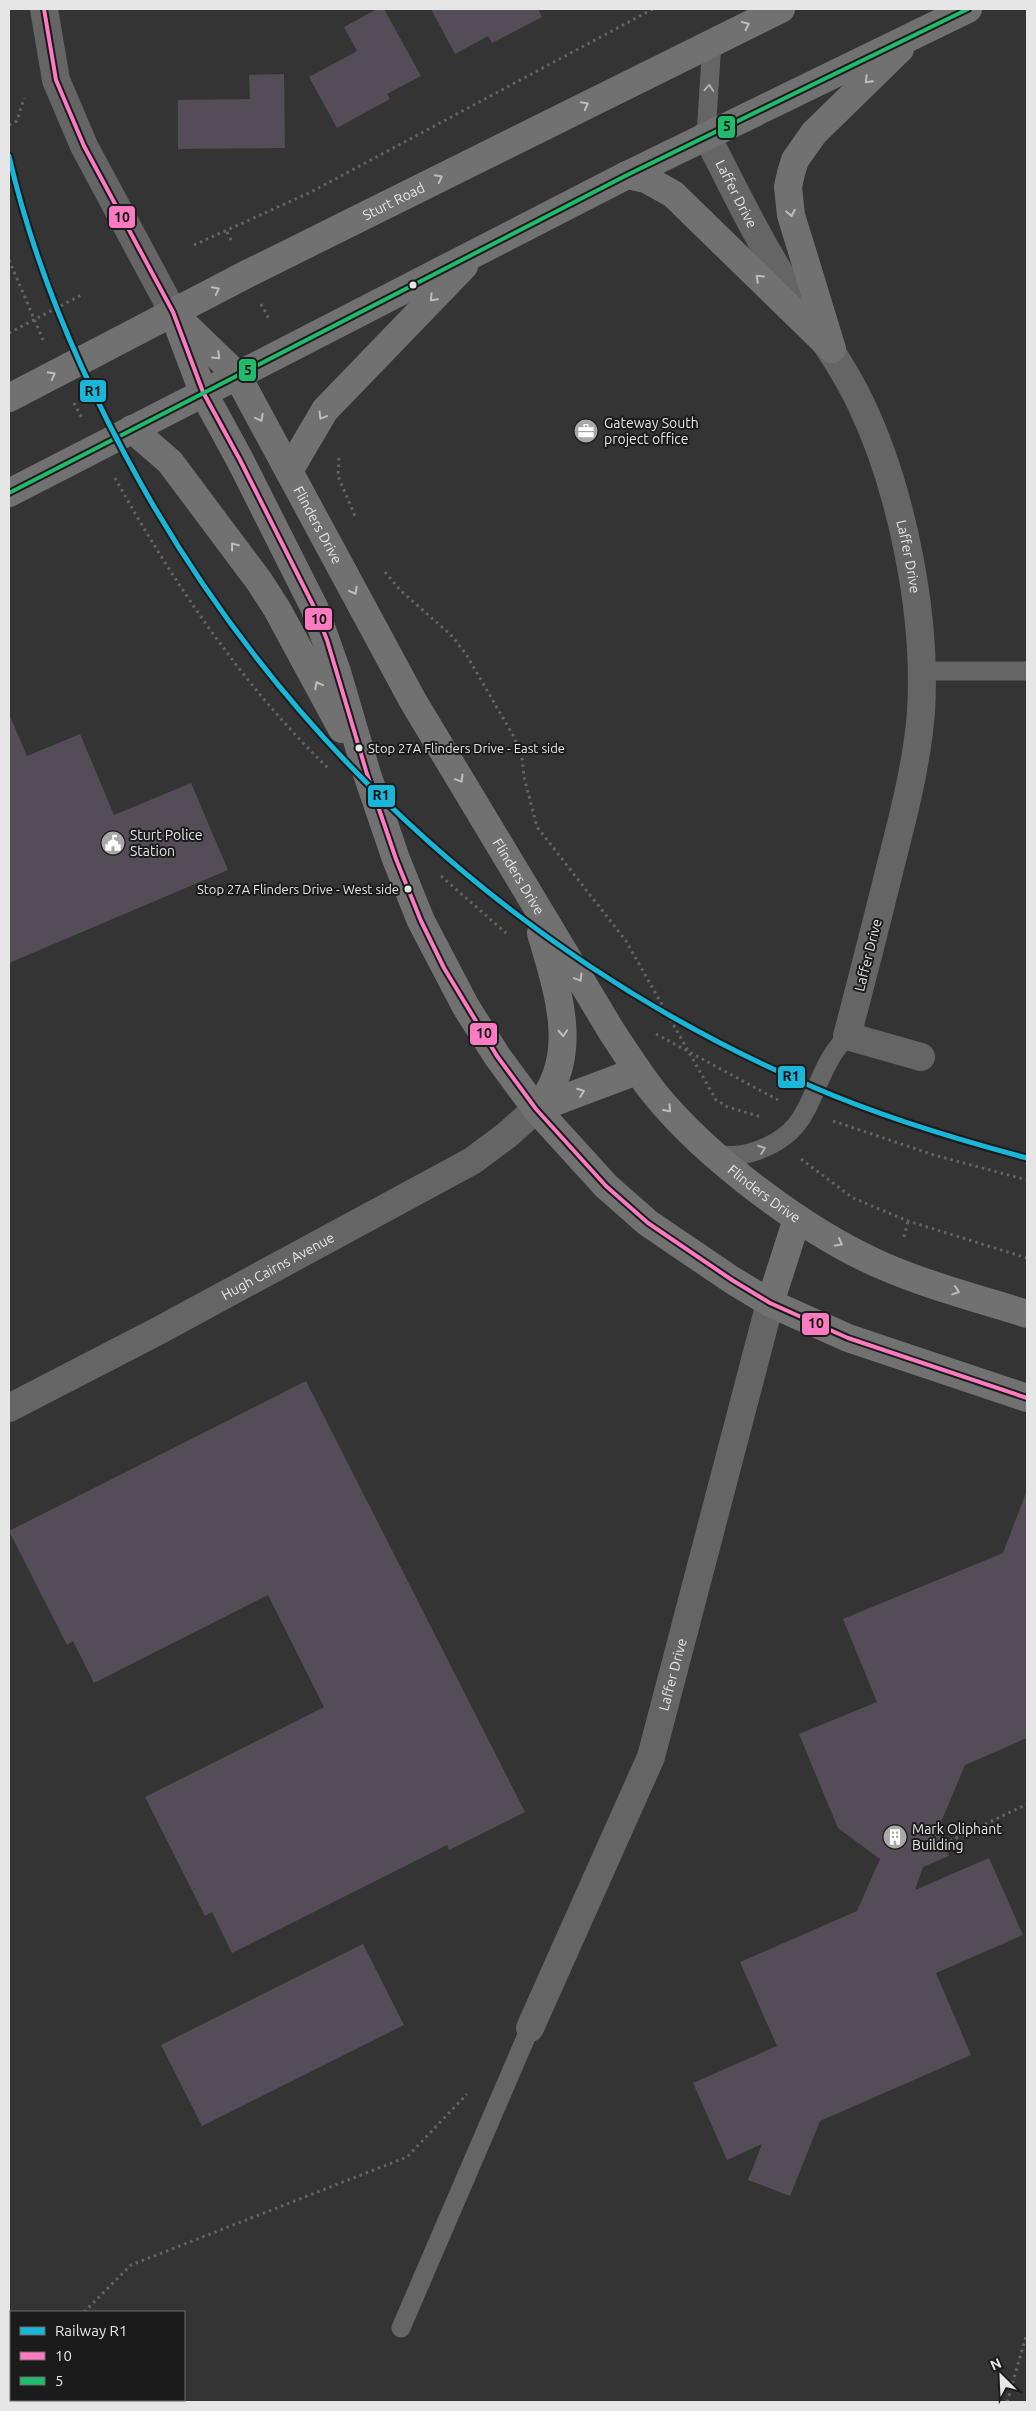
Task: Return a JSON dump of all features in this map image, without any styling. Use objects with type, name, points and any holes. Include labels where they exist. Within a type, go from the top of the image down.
[{"type":"street","points":[[44,9],[56,80],[84,146],[173,312],[203,392],[245,468],[314,607],[337,672],[367,774],[396,859],[421,921],[444,968],[497,1056],[536,1109],[606,1186],[648,1223],[732,1280],[770,1303],[848,1338],[1027,1398]]},
{"type":"street","name":"Sturt Road","points":[[9,398],[173,312],[781,9]]},
{"type":"street","points":[[9,493],[626,175],[968,9]]},
{"type":"street","points":[[832,349],[791,215],[788,187],[790,173],[795,160],[814,134],[915,34]]},
{"type":"street","name":"Laffer Drive","points":[[706,135],[774,264],[832,349],[870,424],[890,479],[919,622],[921,711],[907,799],[847,1036]]},
{"type":"street","points":[[626,175],[646,179],[673,194],[832,349]]},
{"type":"street","points":[[289,471],[325,410],[479,250]]},
{"type":"street","name":"Flinders Drive","points":[[173,312],[237,375],[413,701],[637,1071],[674,1115],[714,1154],[797,1218],[883,1266],[1027,1314]]},
{"type":"street","points":[[132,429],[156,449],[181,476],[259,581],[277,609],[367,774]]},
{"type":"street","points":[[532,900],[558,995],[563,1030],[563,1050],[560,1067],[547,1096],[536,1109]]},
{"type":"street","points":[[847,1036],[921,1058]]},
{"type":"street","points":[[536,1109],[637,1071]]},
{"type":"street","name":"Hugh Cairns Avenue","points":[[9,1408],[158,1331],[472,1161],[507,1135],[536,1109]]},
{"type":"street","points":[[770,1303],[797,1218]]},
{"type":"street","name":"Laffer Drive","points":[[530,2028],[652,1756],[770,1303]]},
{"type":"lane","points":[[706,135],[712,42]]},
{"type":"lane","points":[[921,671],[1027,671]]},
{"type":"lane","points":[[714,1154],[731,1156],[751,1152],[774,1144],[789,1133],[802,1118],[833,1054],[847,1036]]},
{"type":"lane","points":[[401,2328],[530,2028]]},
{"type":"path","points":[[194,245],[311,192],[653,9]]},
{"type":"path","points":[[9,333],[83,294]]},
{"type":"path","points":[[339,457],[338,476],[358,522]]},
{"type":"path","points":[[382,567],[400,590],[451,635],[466,654],[514,737],[522,757],[524,778],[537,827],[626,942],[716,1100],[728,1107],[758,1114],[805,1164],[853,1198],[908,1221],[1027,1258]]},
{"type":"path","points":[[944,1844],[1027,1804]]},
{"type":"path","points":[[85,2311],[132,2265],[407,2157],[473,2088]]},
{"type":"path","points":[[1007,2402],[1027,2334]]},
{"type":"building","points":[[377,9],[384,9],[421,76],[387,94],[390,99],[337,128],[309,77],[357,51],[344,27]]},
{"type":"building","points":[[431,9],[538,9],[542,17],[492,43],[488,36],[455,54]]},
{"type":"building","points":[[284,74],[285,148],[178,149],[178,100],[250,99],[249,75]]},
{"type":"building","name":"Sturt Police Station","points":[[9,714],[27,756],[80,734],[114,815],[191,783],[228,870],[9,963]]},
{"type":"building","points":[[306,1381],[525,1812],[449,1850],[447,1845],[232,1953],[212,1912],[205,1916],[145,1797],[324,1707],[268,1595],[94,1683],[73,1641],[67,1645],[9,1531]]},
{"type":"building","name":"Mark Oliphant Building","points":[[1027,1490],[1027,1738],[965,1765],[938,1829],[949,1856],[923,1867],[915,1890],[989,1858],[1023,1935],[936,1973],[971,2055],[820,2121],[790,2196],[748,2180],[762,2144],[727,2160],[693,2083],[777,2046],[740,1962],[857,1911],[880,1859],[838,1828],[799,1734],[877,1702],[843,1619],[1003,1553]]},
{"type":"building","points":[[363,1944],[404,2025],[202,2126],[161,2045]]},
{"type":"rail line","name":"R1","points":[[9,156],[33,241],[63,324],[100,406],[141,484],[202,582],[270,675],[345,761],[428,841],[516,914],[610,979],[709,1037],[813,1087],[865,1108],[946,1135],[1027,1158]]},
{"type":"transit line","name":"10","points":[[44,9],[56,80],[84,146],[173,312],[203,392],[240,460],[314,607],[327,640],[367,774],[396,859],[421,921],[444,968],[497,1056],[536,1109],[606,1186],[648,1223],[732,1280],[770,1303],[848,1338],[1027,1398]]},
{"type":"transit line","name":"5","points":[[9,493],[627,175],[968,9]]},
{"type":"place","name":"Gateway South project office","points":[[586,431]]},
{"type":"place","name":"Stop 27A Flinders Drive - East side","points":[[359,748]]},
{"type":"place","name":"Sturt Police Station","points":[[113,843]]},
{"type":"place","name":"Stop 27A Flinders Drive - West side","points":[[408,889]]},
{"type":"place","name":"Mark Oliphant Building","points":[[895,1837]]}]
